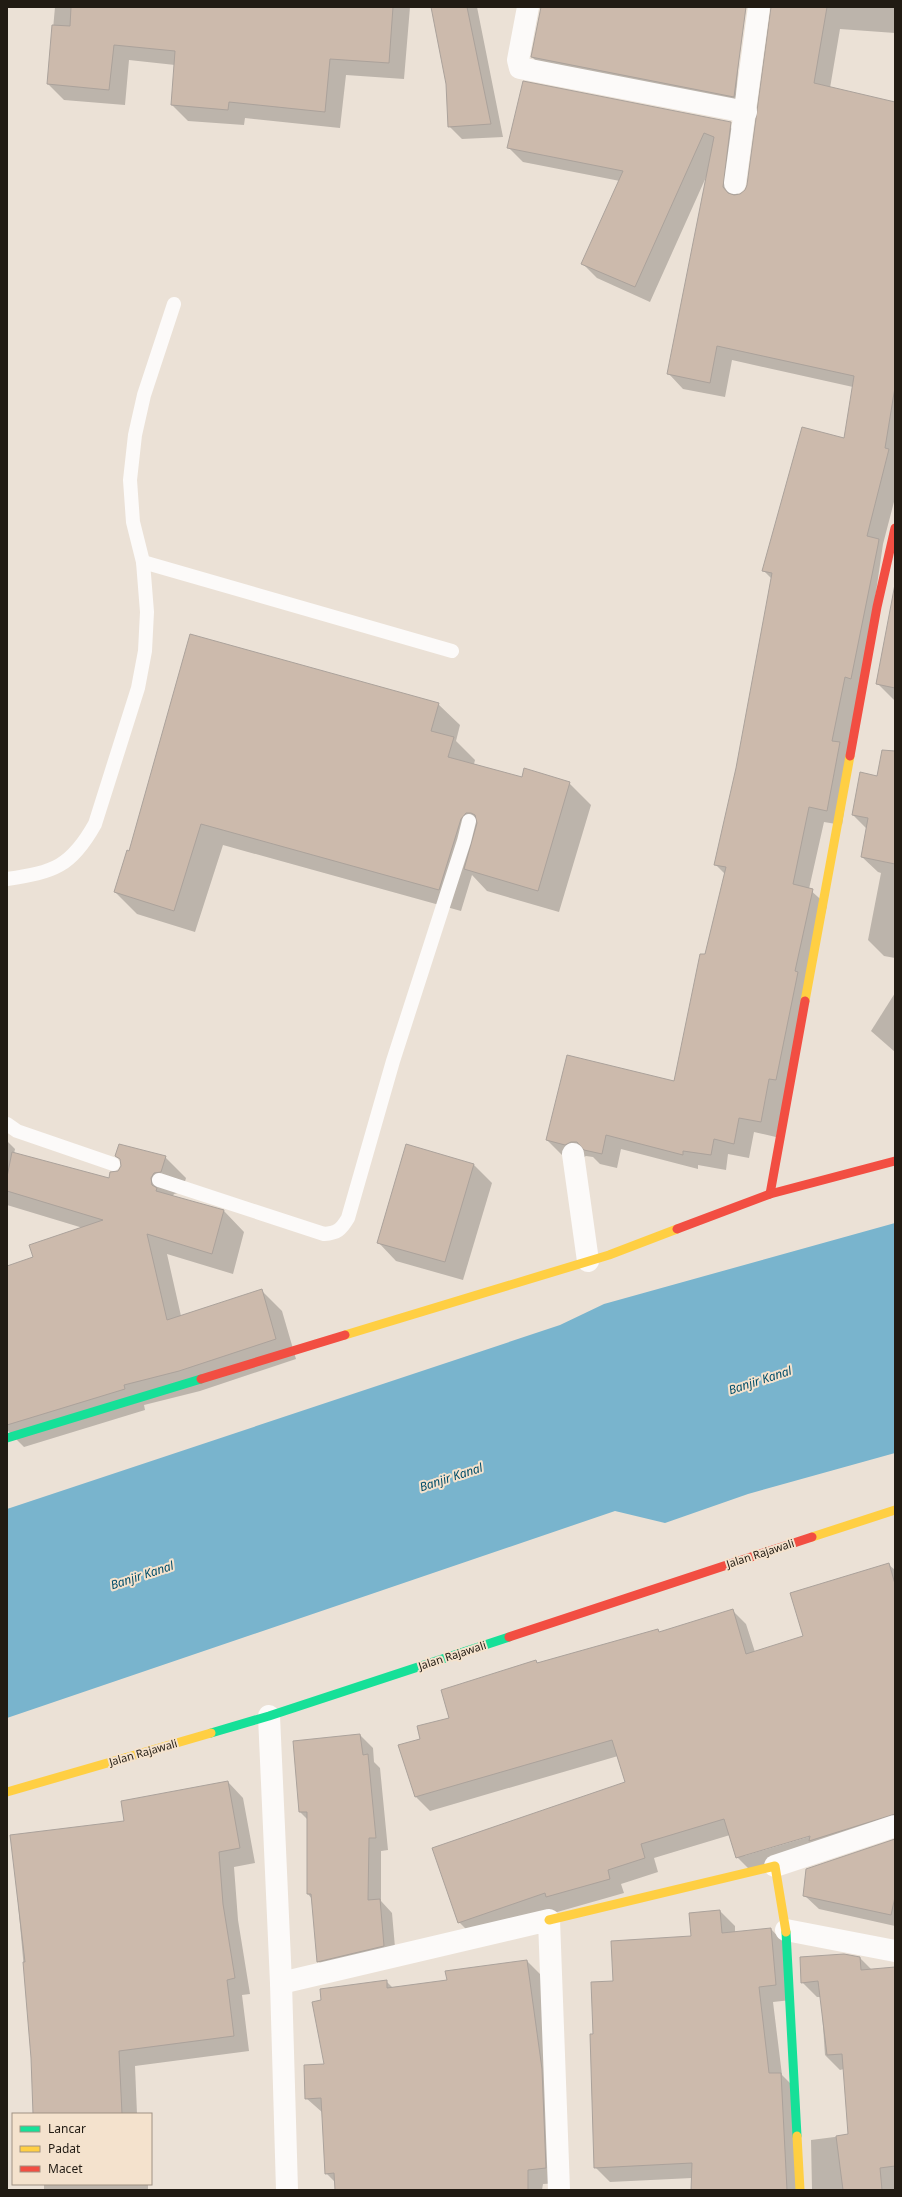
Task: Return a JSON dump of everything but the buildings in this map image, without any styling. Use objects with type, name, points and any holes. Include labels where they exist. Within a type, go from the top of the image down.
[{"type":"street","points":[[528,7],[518,60],[520,68],[746,112]]},
{"type":"street","points":[[735,183],[746,112],[758,7]]},
{"type":"street","points":[[770,1194],[877,607],[895,528]]},
{"type":"street","points":[[573,1154],[588,1261]]},
{"type":"street","points":[[7,1438],[588,1261],[770,1194],[895,1161]]},
{"type":"street","name":"Jalan Rajawali","points":[[7,1792],[270,1716],[895,1510]]},
{"type":"street","points":[[270,1716],[281,1983],[286,2190]]},
{"type":"street","points":[[281,1983],[775,1866],[895,1826]]},
{"type":"street","points":[[775,1866],[786,1930],[800,2190]]},
{"type":"street","points":[[549,1920],[559,2190]]},
{"type":"street","points":[[786,1930],[895,1951]]},
{"type":"lane","points":[[7,879],[37,874],[55,869],[71,857],[84,842],[95,824],[138,688],[142,666],[147,612],[143,562],[133,522],[130,480],[135,435],[144,396],[174,304]]},
{"type":"lane","points":[[143,562],[452,651]]},
{"type":"lane","points":[[159,1180],[324,1234],[335,1233],[342,1228],[348,1218],[393,1061],[462,849],[469,821]]},
{"type":"lane","points":[[7,1124],[16,1131],[113,1164]]},
{"type":"water","name":"Banjir Kanal","points":[[895,1223],[895,1453],[748,1494],[665,1523],[615,1511],[7,1718],[7,1509],[560,1325],[604,1304]]},
{"type":"traffic: fast","points":[[7,1438],[201,1379]]},
{"type":"traffic: fast","points":[[211,1733],[269,1716],[509,1637]]},
{"type":"traffic: fast","points":[[786,1932],[797,2136]]},
{"type":"traffic: slow","points":[[805,1001],[850,756]]},
{"type":"traffic: slow","points":[[345,1335],[609,1255],[677,1229]]},
{"type":"traffic: slow","points":[[812,1537],[895,1510]]},
{"type":"traffic: slow","points":[[7,1792],[211,1733]]},
{"type":"traffic: slow","points":[[549,1920],[775,1866],[786,1932]]},
{"type":"traffic: slow","points":[[797,2136],[800,2190]]},
{"type":"traffic: jam","points":[[850,756],[877,607],[895,528]]},
{"type":"traffic: jam","points":[[770,1194],[805,1001]]},
{"type":"traffic: jam","points":[[677,1229],[770,1194],[895,1161]]},
{"type":"traffic: jam","points":[[201,1379],[345,1335]]},
{"type":"traffic: jam","points":[[509,1637],[812,1537]]}]
